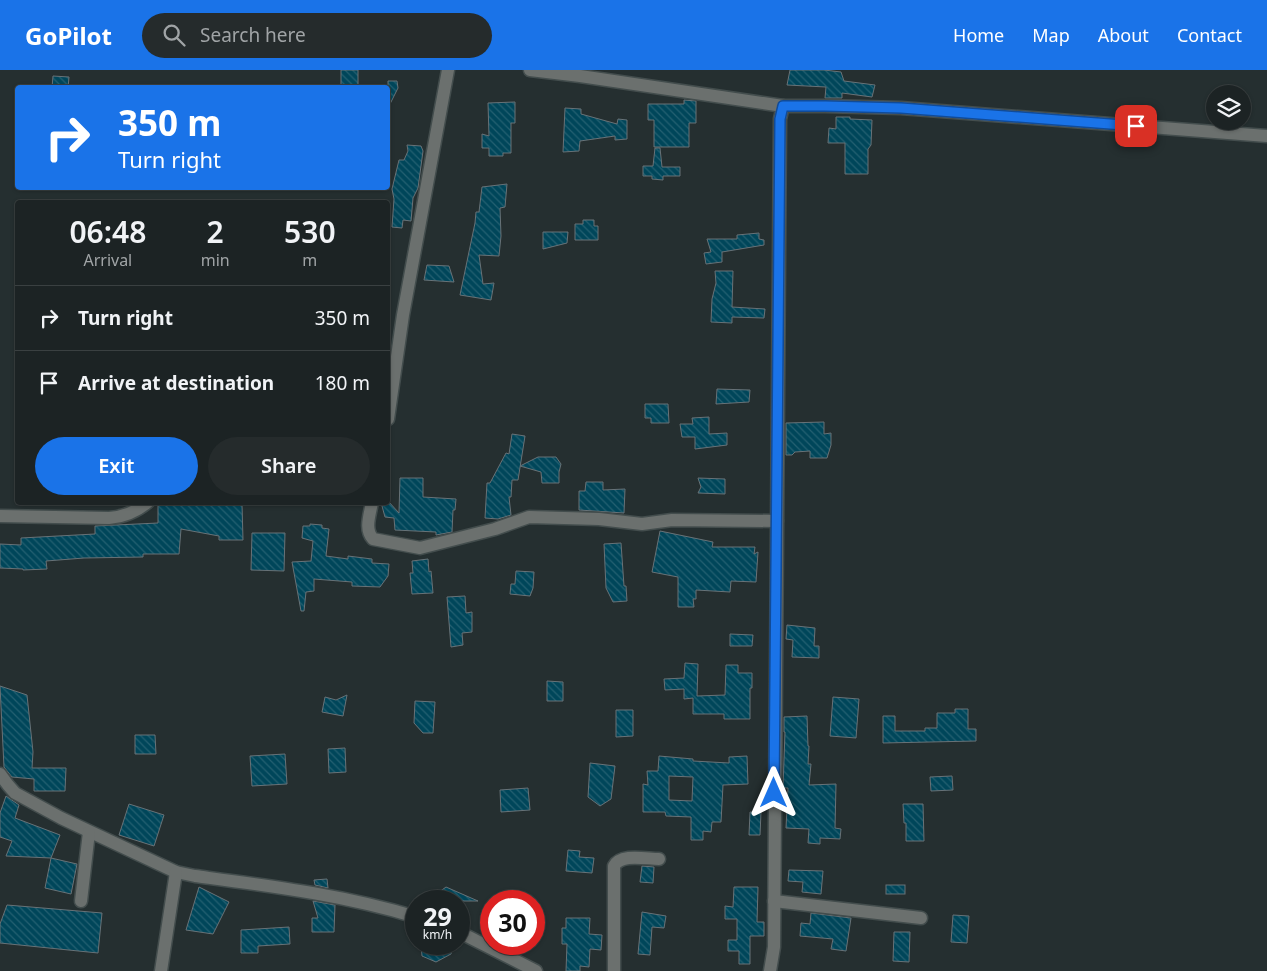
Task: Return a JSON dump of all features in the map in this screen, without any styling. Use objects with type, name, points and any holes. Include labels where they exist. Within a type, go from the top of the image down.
[{"type":"street","points":[[390,405],[403,315],[448,70]]},
{"type":"street","points":[[530,70],[590,77],[783,106],[901,108],[1267,136]]},
{"type":"street","points":[[770,971],[774,947],[780,119],[783,106]]},
{"type":"street","points":[[0,516],[109,518],[128,514],[143,505]]},
{"type":"street","points":[[372,505],[368,532],[373,539],[420,548],[495,529],[529,517],[599,519],[642,524],[672,520],[777,520]]},
{"type":"street","points":[[0,774],[16,793],[61,818],[176,872],[320,894],[405,914]]},
{"type":"street","points":[[81,901],[90,832]]},
{"type":"street","points":[[614,971],[614,866],[616,861],[622,858],[658,859]]},
{"type":"street","points":[[161,971],[176,872]]},
{"type":"street","points":[[774,901],[921,918]]},
{"type":"street","points":[[470,938],[536,971]]},
{"type":"building","points":[[341,70],[358,70],[358,85],[341,85]]},
{"type":"building","points":[[790,70],[841,72],[844,81],[875,85],[872,97],[842,93],[842,98],[825,98],[826,87],[787,85]]},
{"type":"building","points":[[53,76],[69,77],[68,85],[52,85]]},
{"type":"building","points":[[388,81],[397,81],[398,88],[390,104],[390,85],[388,85]]},
{"type":"building","points":[[684,100],[696,101],[696,123],[689,123],[689,147],[654,147],[654,120],[648,120],[648,104],[684,104]]},
{"type":"building","points":[[515,102],[515,123],[511,123],[511,153],[503,153],[503,156],[489,156],[489,148],[482,148],[482,134],[489,136],[488,103]]},
{"type":"building","points":[[565,108],[581,109],[581,114],[617,124],[618,119],[627,120],[627,139],[615,140],[615,136],[580,141],[579,151],[563,152]]},
{"type":"building","points":[[836,117],[872,120],[871,145],[868,149],[868,174],[845,174],[845,143],[828,143],[829,128],[836,129]]},
{"type":"building","points":[[407,145],[421,146],[423,151],[418,188],[413,198],[411,221],[403,220],[402,228],[392,227],[394,199],[392,189],[399,160],[404,160],[408,151]]},
{"type":"building","points":[[655,148],[660,148],[662,167],[680,167],[680,176],[663,176],[663,180],[652,179],[652,176],[643,176],[643,166],[653,166]]},
{"type":"building","points":[[507,184],[505,207],[500,208],[501,236],[499,256],[479,255],[483,284],[494,283],[491,300],[460,295],[476,212],[479,212],[482,187]]},
{"type":"building","points":[[583,220],[594,220],[594,226],[598,226],[598,240],[575,240],[575,224],[583,224]]},
{"type":"building","points":[[543,232],[568,232],[567,243],[543,249]]},
{"type":"building","points":[[759,233],[759,239],[764,240],[764,245],[722,252],[722,262],[706,264],[704,253],[711,252],[707,239],[737,239],[737,235]]},
{"type":"building","points":[[427,265],[449,266],[454,282],[424,280]]},
{"type":"building","points":[[715,271],[733,271],[732,307],[765,309],[764,318],[732,317],[732,323],[711,322],[712,299],[716,283]]},
{"type":"building","points":[[717,389],[750,390],[749,402],[716,404]]},
{"type":"building","points":[[645,404],[668,404],[669,423],[651,423],[651,418],[645,418]]},
{"type":"building","points":[[709,417],[709,434],[727,433],[727,445],[695,449],[695,437],[682,437],[680,424],[693,424],[692,418]]},
{"type":"building","points":[[824,422],[824,434],[831,433],[831,445],[827,458],[810,458],[810,451],[786,455],[786,423]]},
{"type":"building","points":[[512,434],[525,436],[518,480],[512,480],[511,497],[509,497],[511,515],[498,519],[485,518],[487,483],[490,483],[506,453],[509,454]]},
{"type":"building","points":[[538,457],[556,457],[561,464],[559,483],[542,483],[541,472],[520,466]]},
{"type":"building","points":[[400,478],[423,478],[423,497],[456,499],[455,510],[453,510],[452,532],[436,535],[436,532],[395,530],[394,518],[385,517],[382,506],[390,505],[390,503],[399,513]]},
{"type":"building","points":[[698,478],[725,479],[725,494],[698,493],[701,487]]},
{"type":"building","points":[[586,482],[603,482],[603,490],[625,489],[624,513],[579,510],[579,491],[585,491]]},
{"type":"building","points":[[158,505],[242,505],[243,540],[219,540],[219,536],[181,529],[179,554],[143,554],[143,557],[46,561],[47,569],[23,570],[0,568],[0,544],[21,545],[21,538],[95,534],[95,526],[158,523]]},
{"type":"building","points":[[310,524],[322,525],[322,528],[329,529],[326,556],[348,559],[348,556],[372,559],[372,563],[389,564],[388,576],[380,587],[352,586],[352,582],[314,579],[314,591],[306,592],[304,611],[301,611],[292,562],[311,561],[313,541],[302,538],[303,526],[310,526]]},
{"type":"building","points":[[660,531],[713,542],[712,547],[755,547],[754,554],[758,552],[756,582],[731,581],[730,592],[696,590],[696,599],[693,599],[694,607],[678,607],[678,577],[652,572]]},
{"type":"building","points":[[252,533],[285,533],[284,571],[251,570]]},
{"type":"building","points":[[621,543],[627,601],[613,602],[606,588],[604,544]]},
{"type":"building","points":[[428,559],[433,593],[412,594],[410,573],[413,573],[412,561]]},
{"type":"building","points":[[516,571],[534,572],[533,588],[530,596],[510,594],[511,584],[515,584]]},
{"type":"building","points":[[465,596],[466,613],[472,612],[472,632],[462,633],[463,645],[451,647],[447,597]]},
{"type":"building","points":[[787,625],[815,628],[814,646],[819,646],[819,658],[792,657],[793,640],[786,639]]},
{"type":"building","points":[[730,634],[753,635],[752,646],[730,646]]},
{"type":"building","points":[[685,663],[698,664],[697,696],[725,695],[726,665],[738,665],[738,673],[752,673],[750,719],[724,719],[724,714],[693,714],[693,698],[684,699],[684,689],[665,690],[664,679],[684,678]]},
{"type":"building","points":[[547,681],[563,682],[563,701],[547,701]]},
{"type":"building","points":[[0,686],[27,695],[33,752],[32,768],[66,768],[65,791],[34,791],[34,779],[12,777],[4,767]]},
{"type":"building","points":[[347,695],[343,716],[322,712],[325,697],[336,700]]},
{"type":"building","points":[[833,697],[859,699],[856,738],[830,736]]},
{"type":"building","points":[[415,701],[435,702],[433,733],[423,733],[414,723]]},
{"type":"building","points":[[955,709],[968,709],[968,729],[976,729],[976,741],[883,743],[883,716],[895,716],[895,731],[925,731],[925,728],[937,728],[937,713],[955,713]]},
{"type":"building","points":[[616,710],[633,710],[633,736],[616,737]]},
{"type":"building","points":[[807,716],[808,764],[811,764],[809,785],[836,784],[835,828],[841,829],[840,839],[820,838],[820,844],[808,843],[809,829],[786,828],[788,788],[783,788],[784,717]]},
{"type":"building","points":[[135,735],[155,735],[156,754],[135,754]]},
{"type":"building","points":[[345,748],[346,772],[329,773],[328,749]]},
{"type":"building","points":[[285,754],[287,784],[252,786],[250,756]]},
{"type":"building","points":[[659,756],[693,759],[693,761],[729,763],[729,757],[747,756],[748,784],[723,785],[721,822],[712,822],[711,832],[703,831],[703,840],[691,840],[691,817],[666,816],[665,812],[643,812],[643,784],[648,785],[647,771],[658,771]],"holes":[[[669,776],[693,777],[692,801],[669,800]]]},
{"type":"building","points":[[590,763],[615,766],[611,799],[600,806],[588,797]]},
{"type":"building","points":[[952,776],[953,790],[931,791],[930,777]]},
{"type":"building","points":[[528,788],[530,810],[501,812],[500,790]]},
{"type":"building","points":[[6,796],[19,805],[15,818],[60,835],[51,858],[6,856],[12,841],[0,837],[0,813]]},
{"type":"building","points":[[129,804],[164,815],[154,846],[119,835]]},
{"type":"building","points":[[903,804],[923,804],[924,841],[906,841]]},
{"type":"building","points":[[750,812],[761,812],[760,835],[749,835]]},
{"type":"building","points":[[568,850],[580,851],[579,857],[594,858],[592,873],[566,871]]},
{"type":"building","points":[[51,858],[77,864],[71,894],[45,888]]},
{"type":"building","points":[[642,866],[654,867],[653,883],[640,882]]},
{"type":"building","points":[[789,870],[823,871],[821,894],[802,892],[803,882],[788,881]]},
{"type":"building","points":[[327,879],[328,888],[315,885],[314,880]]},
{"type":"building","points":[[886,885],[905,885],[905,894],[886,894]]},
{"type":"building","points":[[199,887],[229,902],[213,934],[186,930]]},
{"type":"building","points":[[446,887],[453,890],[442,890]]},
{"type":"building","points":[[734,887],[758,887],[757,922],[764,922],[764,936],[750,936],[750,964],[739,964],[739,951],[728,951],[728,940],[737,940],[737,919],[725,919],[725,906],[733,907]]},
{"type":"building","points":[[313,901],[335,905],[334,932],[312,932],[312,918],[318,918]]},
{"type":"building","points":[[7,905],[102,913],[98,953],[0,943],[0,924]]},
{"type":"building","points":[[642,912],[666,916],[664,928],[652,927],[650,955],[638,954]]},
{"type":"building","points":[[811,913],[851,918],[846,951],[831,949],[833,939],[800,936],[801,923],[810,924]]},
{"type":"building","points":[[953,915],[969,916],[967,943],[951,942]]},
{"type":"building","points":[[566,918],[590,918],[589,934],[602,935],[601,950],[590,949],[589,967],[580,966],[580,971],[566,971],[567,944],[562,944],[562,928],[566,928]]},
{"type":"building","points":[[289,927],[290,944],[258,946],[258,953],[241,953],[241,930]]},
{"type":"building","points":[[894,932],[910,932],[909,962],[893,961]]},
{"type":"building","points":[[422,955],[449,955],[436,962]]},
{"type":"route","points":[[774,793],[780,119],[783,106],[901,108],[1136,126]]}]
